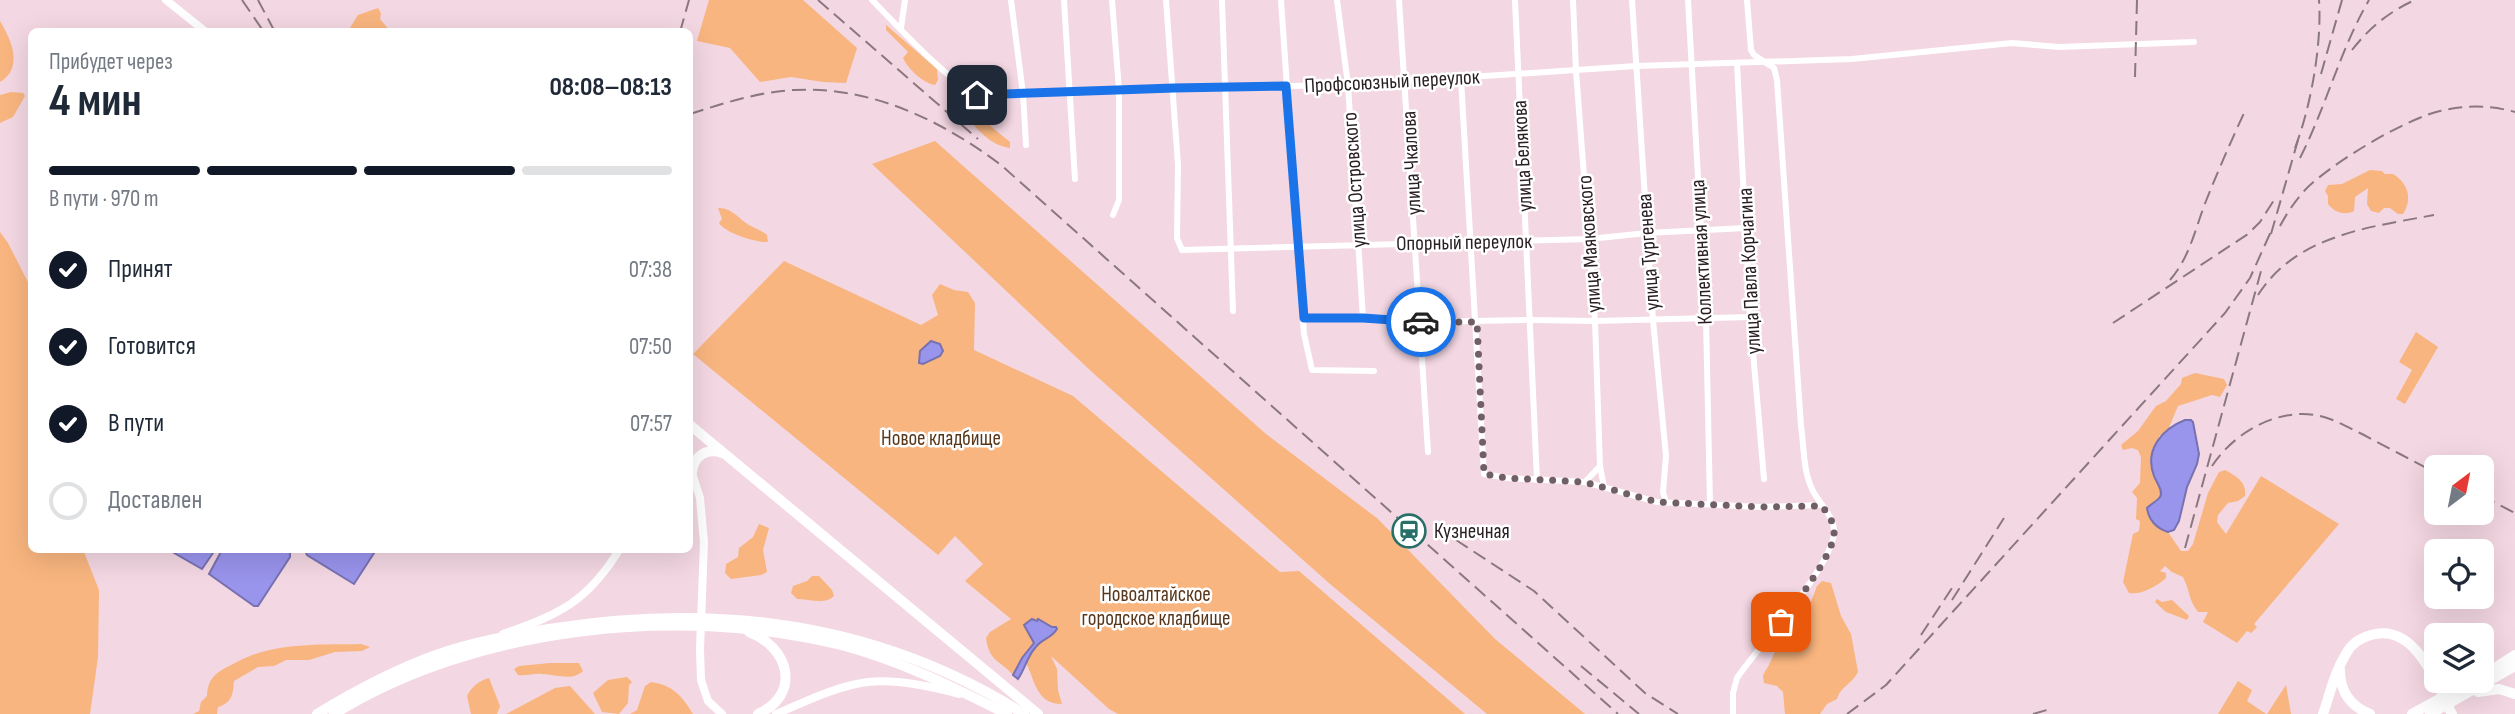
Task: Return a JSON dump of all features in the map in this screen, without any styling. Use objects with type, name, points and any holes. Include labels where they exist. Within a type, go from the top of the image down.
[{"type":"highway","points":[[693,427],[1038,714]]},
{"type":"highway","points":[[693,465],[700,454],[715,451],[729,457]]},
{"type":"highway","points":[[317,714],[401,669],[470,645],[548,629],[624,619],[696,616],[736,618],[808,629],[870,645],[943,673],[1024,714]]},
{"type":"highway","points":[[334,714],[404,677],[472,653],[611,629],[684,625],[735,627],[807,638],[867,653],[940,681],[1007,714]]},
{"type":"highway","points":[[735,627],[753,633],[771,645],[779,653],[785,667],[785,683],[778,700],[758,714]]},
{"type":"highway","points":[[2323,714],[2350,647],[2362,638],[2391,634],[2412,646],[2418,653],[2452,714]]},
{"type":"highway","points":[[2494,668],[2515,655]]},
{"type":"highway","points":[[2343,659],[2340,668],[2342,688],[2353,704],[2370,714]]},
{"type":"highway","points":[[2458,699],[2515,666]]},
{"type":"highway","points":[[2412,714],[2488,689],[2506,690],[2515,694]]},
{"type":"highway","points":[[2401,714],[2431,709],[2455,693]]},
{"type":"main road","points":[[166,0],[201,28]]},
{"type":"main road","points":[[693,475],[704,526],[699,669],[708,701],[722,714]]},
{"type":"main road","points":[[470,645],[536,623],[563,610],[600,577],[617,553]]},
{"type":"main road","points":[[776,714],[851,685],[877,681],[931,688],[978,699]]},
{"type":"street","points":[[872,0],[901,28]]},
{"type":"street","points":[[901,28],[905,0]]},
{"type":"street","points":[[1012,0],[1026,145]]},
{"type":"street","points":[[1064,0],[1075,179]]},
{"type":"street","points":[[1112,0],[1119,90],[1119,200],[1113,215]]},
{"type":"street","points":[[1167,0],[1174,88]]},
{"type":"street","points":[[1222,0],[1233,311]]},
{"type":"street","points":[[1281,0],[1304,334],[1312,370],[1374,371]]},
{"type":"street","name":"улица Островского","points":[[1336,0],[1348,85],[1363,318]]},
{"type":"street","name":"улица Чкалова","points":[[1399,0],[1428,452]]},
{"type":"street","name":"улица Белякова","points":[[1515,0],[1537,480]]},
{"type":"street","name":"улица Маяковского","points":[[1573,0],[1595,321],[1600,466],[1604,487]]},
{"type":"street","name":"улица Тургенева","points":[[1632,0],[1653,320],[1666,456],[1663,492],[1666,502]]},
{"type":"street","name":"Коллективная улица","points":[[1688,0],[1706,319],[1710,505]]},
{"type":"street","points":[[1733,714],[1733,693],[1737,678],[1800,597],[1833,542],[1834,529],[1812,489],[1807,470],[1801,426],[1777,80],[1774,68],[1769,62],[1754,55],[1749,39],[1747,0]]},
{"type":"street","name":"Профсоюзный переулок","points":[[901,28],[956,81],[973,94],[983,96],[1226,86],[1348,85],[1636,66],[1852,59],[2012,43],[2059,47],[2194,42]]},
{"type":"street","name":"улица Павла Корчагина","points":[[1737,63],[1750,317],[1764,479]]},
{"type":"street","points":[[1461,79],[1484,474],[1584,482],[1627,495],[1666,502],[1822,506]]},
{"type":"street","name":"Опорный переулок","points":[[1174,88],[1178,165],[1177,238],[1182,250],[1589,239],[1746,228]]},
{"type":"street","points":[[1304,318],[1477,322],[1750,317]]},
{"type":"street","points":[[1584,482],[1600,466]]},
{"type":"green space","points":[[709,0],[803,0],[857,48],[846,83],[791,77],[760,82],[730,48],[697,41]]},
{"type":"green space","points":[[378,8],[380,19],[388,28],[350,28],[358,15]]},
{"type":"green space","points":[[0,21],[11,45],[13,61],[12,69],[0,82]]},
{"type":"green space","points":[[886,25],[937,69],[938,80],[935,85],[908,67],[903,58],[908,52],[886,30]]},
{"type":"green space","points":[[23,93],[25,96],[13,117],[0,123],[0,95]]},
{"type":"green space","points":[[966,106],[1010,142],[1010,148],[996,144],[979,131],[963,114],[963,107]]},
{"type":"green space","points":[[935,141],[1266,434],[1378,519],[1495,639],[1585,714],[1487,714],[1330,584],[1093,373],[872,164]]},
{"type":"green space","points":[[2370,170],[2393,174],[2402,182],[2408,197],[2403,214],[2390,208],[2384,208],[2379,213],[2371,211],[2367,204],[2368,188],[2355,197],[2354,211],[2339,212],[2328,204],[2325,191],[2328,185],[2342,184]]},
{"type":"green space","points":[[718,208],[731,212],[767,235],[768,242],[749,239],[722,227],[719,223],[722,219]]},
{"type":"green space","points":[[0,232],[28,282],[28,553],[84,553],[99,590],[98,657],[90,714],[0,714]]},
{"type":"green space","points":[[784,261],[921,325],[938,315],[932,295],[940,284],[968,292],[975,303],[974,350],[1073,396],[1280,572],[1299,571],[1465,714],[1118,714],[1109,709],[1051,656],[1057,669],[1062,704],[1047,700],[1038,690],[1026,663],[1038,644],[1034,643],[1013,675],[990,652],[986,638],[990,632],[1011,619],[965,581],[983,564],[955,536],[938,555],[693,354]]},
{"type":"green space","points":[[2416,332],[2438,347],[2405,404],[2396,399],[2412,370],[2399,362]]},
{"type":"green space","points":[[2195,373],[2224,379],[2227,385],[2220,397],[2212,395],[2178,406],[2168,430],[2159,436],[2161,493],[2151,504],[2163,530],[2168,532],[2181,551],[2188,551],[2193,544],[2208,493],[2219,472],[2225,470],[2240,480],[2245,491],[2245,496],[2228,503],[2218,515],[2217,522],[2226,534],[2261,476],[2339,524],[2254,624],[2257,627],[2251,633],[2247,631],[2237,643],[2203,622],[2208,612],[2198,612],[2183,577],[2165,566],[2160,571],[2166,573],[2166,578],[2144,591],[2129,593],[2123,582],[2133,534],[2139,531],[2140,521],[2136,519],[2137,498],[2132,492],[2140,483],[2141,457],[2138,450],[2123,450],[2121,445],[2138,431],[2156,406],[2166,401],[2181,384],[2182,378]]},
{"type":"green space","points":[[759,524],[769,528],[763,550],[767,572],[731,579],[725,573],[726,564],[738,557],[739,548],[753,537]]},
{"type":"green space","points":[[812,576],[819,576],[834,596],[822,601],[797,599],[791,593],[793,586]]},
{"type":"green space","points":[[1822,581],[1831,583],[1841,616],[1851,634],[1858,672],[1837,699],[1827,704],[1820,714],[1785,714],[1783,692],[1777,686],[1764,683],[1763,676],[1775,652],[1790,647],[1793,624],[1811,602],[1817,586]]},
{"type":"green space","points":[[2157,599],[2162,602],[2172,600],[2189,616],[2187,620],[2166,612],[2155,602]]},
{"type":"green space","points":[[361,644],[370,647],[362,651],[335,652],[309,660],[286,660],[274,666],[258,667],[234,681],[231,697],[218,707],[217,714],[193,714],[199,711],[216,674],[251,656],[297,646]]},
{"type":"green space","points":[[579,663],[583,671],[568,677],[518,675],[514,669],[519,666]]},
{"type":"green space","points":[[627,677],[632,682],[629,685],[628,703],[619,714],[602,712],[593,693],[608,680]]},
{"type":"green space","points":[[489,678],[500,706],[497,714],[471,714],[467,696],[476,684]]},
{"type":"green space","points":[[2238,681],[2252,690],[2247,701],[2266,714],[2218,714]]},
{"type":"green space","points":[[651,682],[676,692],[693,714],[630,714],[637,710],[645,686]]},
{"type":"green space","points":[[2286,685],[2291,714],[2267,714]]},
{"type":"green space","points":[[570,686],[595,714],[506,714],[555,688]]},
{"type":"shaded area","points":[[931,341],[940,344],[943,351],[940,356],[923,364],[919,363],[920,351]]},
{"type":"shaded area","points":[[2185,420],[2193,422],[2199,454],[2179,521],[2174,530],[2168,532],[2154,523],[2148,513],[2147,508],[2161,495],[2151,458],[2162,435]]},
{"type":"shaded area","points":[[174,553],[213,553],[202,569]]},
{"type":"shaded area","points":[[220,553],[290,553],[258,606],[254,606],[209,574]]},
{"type":"shaded area","points":[[306,553],[374,553],[354,584]]},
{"type":"shaded area","points":[[1032,619],[1038,619],[1057,629],[1037,645],[1018,679],[1013,675],[1034,643],[1024,625]]},
{"type":"railway","points":[[242,0],[261,28]]},
{"type":"railway","points":[[258,0],[273,28]]},
{"type":"railway","points":[[681,28],[689,0]]},
{"type":"railway","points":[[818,0],[978,139]]},
{"type":"railway","points":[[2135,77],[2137,0]]},
{"type":"railway","points":[[2295,148],[2314,75],[2319,36],[2319,0]]},
{"type":"railway","points":[[2321,74],[2342,0]]},
{"type":"railway","points":[[2300,158],[2369,0]]},
{"type":"railway","points":[[2352,50],[2380,21],[2415,0]]},
{"type":"railway","points":[[693,113],[767,93],[823,90],[878,100],[904,109],[929,120],[978,149],[1001,165],[1618,714]]},
{"type":"railway","points":[[2280,226],[2298,198],[2317,179],[2369,144],[2408,123],[2440,111],[2459,108],[2487,107],[2515,112]]},
{"type":"railway","points":[[2170,280],[2187,252],[2245,111]]},
{"type":"railway","points":[[2271,234],[2298,140]]},
{"type":"railway","points":[[2113,323],[2248,234],[2260,222],[2276,197]]},
{"type":"railway","points":[[2258,295],[2274,275],[2314,246],[2360,230],[2434,215]]},
{"type":"railway","points":[[1847,714],[1886,685],[2225,313],[2250,278],[2273,227]]},
{"type":"railway","points":[[2185,548],[2261,271]]},
{"type":"railway","points":[[2212,466],[2222,453],[2246,432],[2276,418],[2308,414],[2339,423],[2424,467]]},
{"type":"railway","points":[[2494,502],[2515,513]]},
{"type":"railway","points":[[1952,600],[2004,518]]},
{"type":"railway","points":[[1456,540],[1534,591],[1645,693],[1678,714]]},
{"type":"railway","points":[[1921,635],[1952,588]]},
{"type":"railway","points":[[1581,666],[1639,714]]},
{"type":"railway","points":[[2033,714],[2047,710]]},
{"type":"way so far","points":[[1421,322],[1477,322],[1484,474],[1507,478],[1584,482],[1657,502],[1760,507],[1822,506],[1834,529],[1833,542],[1810,582],[1781,622]]},
{"type":"place","name":"Кузнечная","points":[[1409,531]]},
{"type":"route","points":[[977,95],[1286,86],[1304,318],[1421,322]]},
{"type":"park label","name":"Новое кладбище","points":[[941,438]]},
{"type":"park label","name":"Новоалтайское городское кладбище","points":[[1156,606]]}]
